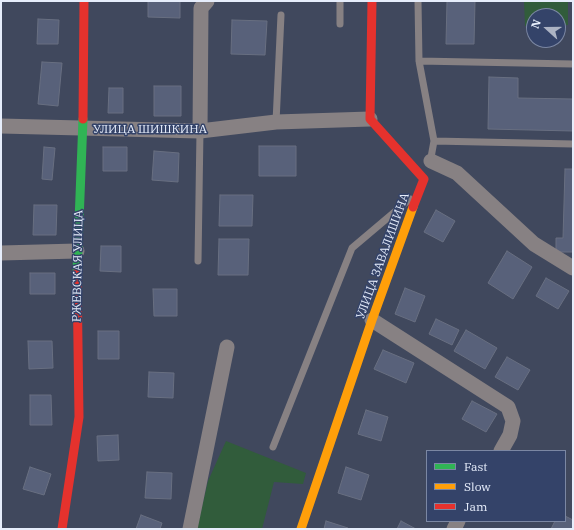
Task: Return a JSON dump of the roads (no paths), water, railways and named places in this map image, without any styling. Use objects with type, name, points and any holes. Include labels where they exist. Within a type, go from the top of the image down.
[{"type":"street","name":"РЖЕВСКАЯ УЛИЦА","points":[[62,529],[79,417],[77,251],[83,129],[84,1]]},
{"type":"street","points":[[200,131],[201,8],[207,1]]},
{"type":"street","points":[[372,1],[370,119],[424,180]]},
{"type":"street","name":"УЛИЦА ШИШКИНА","points":[[1,126],[200,131],[276,122],[370,119]]},
{"type":"street","points":[[431,161],[457,173],[534,244],[573,268]]},
{"type":"street","name":"УЛИЦА ЗАВАЛИШИНА","points":[[301,529],[372,320],[424,180]]},
{"type":"street","points":[[1,253],[77,251]]},
{"type":"street","points":[[372,320],[508,407],[513,420],[510,435],[502,450]]},
{"type":"street","points":[[190,529],[227,347]]},
{"type":"lane","points":[[340,1],[340,24]]},
{"type":"lane","points":[[418,1],[419,61],[434,142],[431,161],[424,180]]},
{"type":"lane","points":[[276,122],[281,15]]},
{"type":"lane","points":[[419,61],[573,64]]},
{"type":"lane","points":[[198,261],[200,131]]},
{"type":"lane","points":[[434,142],[573,144]]},
{"type":"lane","points":[[273,447],[352,248],[420,191]]}]
